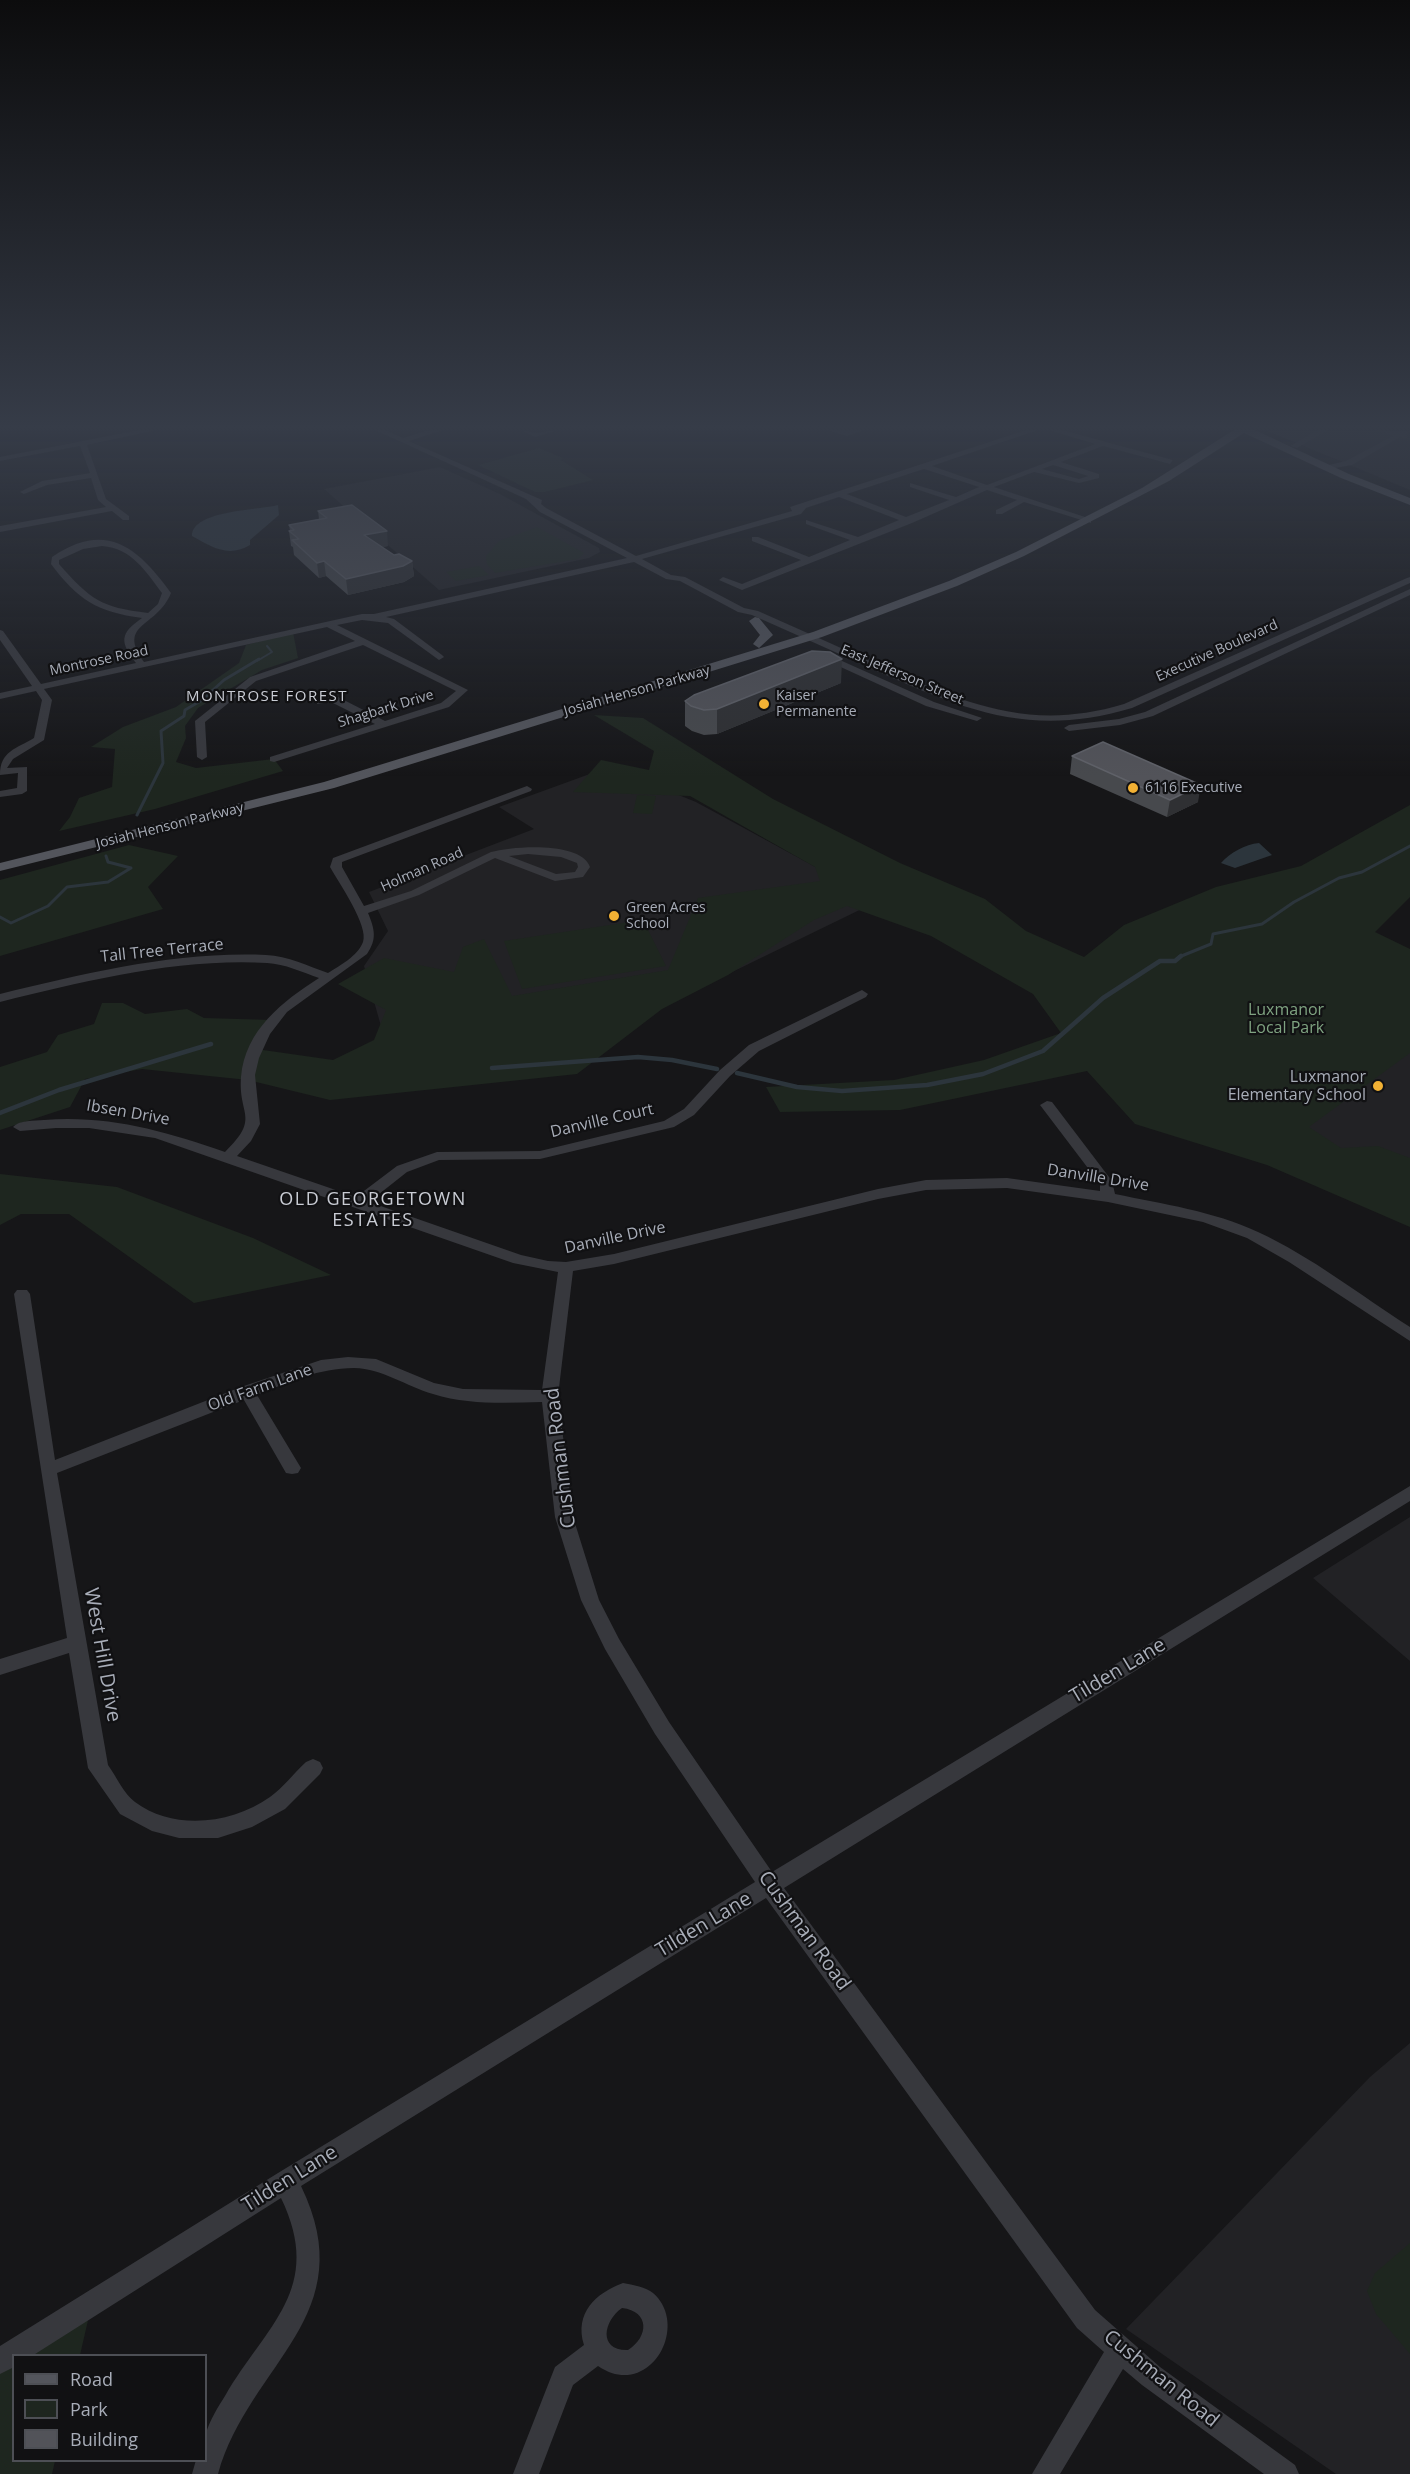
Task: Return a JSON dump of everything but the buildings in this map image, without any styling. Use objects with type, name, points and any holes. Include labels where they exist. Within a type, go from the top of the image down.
[{"type":"main road","name":"Josiah Henson Parkway","points":[[0,867],[289,796],[612,699],[792,637],[960,569],[1009,545]]},
{"type":"main road","name":"Josiah Henson Parkway","points":[[792,637],[810,639],[923,597],[1038,545]]},
{"type":"main road","points":[[755,621],[767,635],[758,650],[810,652],[832,660]]},
{"type":"main road","name":"Josiah Henson Parkway","points":[[0,858],[298,783],[528,711],[675,669],[758,650]]},
{"type":"main road","points":[[612,699],[618,691],[675,669]]},
{"type":"street","name":"East Jefferson Street","points":[[609,545],[669,577],[682,579],[741,610],[755,613],[832,660],[914,697],[973,718],[1029,722]]},
{"type":"street","name":"Montrose Road","points":[[362,617],[398,612],[604,566],[631,557],[641,551],[666,545]]},
{"type":"street","points":[[771,545],[808,560]]},
{"type":"street","points":[[723,580],[742,587],[844,545]]},
{"type":"street","points":[[142,665],[128,649],[126,642],[129,633],[150,616],[163,604],[167,592],[129,550],[118,546],[88,546],[71,549],[55,559],[55,564],[91,603],[122,613],[150,616]]},
{"type":"street","name":"East Jefferson Street","points":[[641,551],[680,573],[682,579]]},
{"type":"street","name":"Montrose Road","points":[[0,696],[329,625],[461,592],[631,557]]},
{"type":"street","points":[[604,566],[651,568]]},
{"type":"street","name":"Executive Boulevard","points":[[1029,722],[1107,713],[1167,689],[1410,580]]},
{"type":"street","points":[[1390,587],[1409,592]]},
{"type":"street","name":"Executive Boulevard","points":[[1029,722],[1072,728],[1114,723],[1149,714],[1409,592]]},
{"type":"street","points":[[1347,607],[1365,613]]},
{"type":"street","name":"East Jefferson Street","points":[[741,610],[745,616],[792,637]]},
{"type":"street","points":[[391,621],[398,612]]},
{"type":"street","points":[[374,617],[391,621],[439,657]]},
{"type":"street","name":"Shagbark Drive","points":[[274,759],[445,705],[463,690],[329,625]]},
{"type":"street","points":[[1292,632],[1316,636]]},
{"type":"street","points":[[0,633],[46,700],[42,734],[33,744],[9,757],[0,771]]},
{"type":"street","name":"East Jefferson Street","points":[[810,639],[972,707],[1029,722]]},
{"type":"street","points":[[202,757],[200,721],[253,679],[363,642]]},
{"type":"street","points":[[1216,667],[1233,674]]},
{"type":"street","points":[[914,697],[925,689]]},
{"type":"street","points":[[1167,689],[1186,697]]},
{"type":"street","points":[[321,702],[332,698],[384,724]]},
{"type":"street","points":[[0,771],[23,770],[22,791],[0,794]]},
{"type":"street","points":[[228,1157],[247,1137],[254,1121],[248,1080],[255,1049],[281,1011],[346,965],[368,942],[370,935],[336,867],[338,860],[527,789]]},
{"type":"street","name":"Holman Road","points":[[360,912],[415,893],[495,854],[508,852],[563,854],[582,861],[584,867],[579,875],[555,878],[495,854]]},
{"type":"street","name":"Tall Tree Terrace","points":[[0,998],[135,968],[223,960],[267,959],[286,962],[327,977]]},
{"type":"street","name":"Danville Court","points":[[358,1203],[402,1169],[437,1156],[540,1155],[669,1124],[689,1112],[725,1073],[754,1048],[862,994]]},
{"type":"street","points":[[1047,1105],[1107,1184],[1108,1197]]},
{"type":"street","name":"Ibsen Drive","points":[[20,1127],[58,1121],[110,1125],[158,1134],[228,1157]]},
{"type":"street","name":"Danville Drive","points":[[228,1157],[518,1258],[548,1266],[566,1267],[614,1259],[878,1194],[926,1185],[1007,1183],[1108,1197],[1207,1218],[1252,1235],[1294,1258],[1410,1335]]},
{"type":"street","name":"Cushman Road","points":[[566,1267],[550,1395],[564,1517],[590,1600],[612,1644],[662,1728],[769,1885],[1086,2319],[1150,2376],[1286,2474]]},
{"type":"street","name":"West Hill Drive","points":[[22,1294],[48,1470],[98,1768],[127,1808],[159,1824],[179,1829],[218,1829],[252,1818],[278,1803],[313,1768]]},
{"type":"street","name":"Old Farm Lane","points":[[48,1470],[312,1367],[351,1361],[383,1367],[434,1389],[449,1392],[499,1397],[550,1395]]},
{"type":"street","points":[[248,1391],[292,1468]]},
{"type":"street","name":"Tilden Lane","points":[[0,2361],[286,2181],[1410,1493]]},
{"type":"street","points":[[0,1667],[78,1642]]},
{"type":"street","points":[[205,2474],[213,2446],[245,2388],[279,2344],[305,2294],[310,2271],[306,2229],[286,2181]]},
{"type":"street","points":[[1045,2474],[1121,2348]]},
{"type":"street","points":[[526,2474],[564,2376],[599,2349]]},
{"type":"shaded area","points":[[209,545],[249,545],[234,551],[220,550]]},
{"type":"shaded area","points":[[388,545],[594,545],[599,548],[600,552],[589,558],[439,590]]},
{"type":"shaded area","name":"Green Acres School","points":[[609,767],[696,802],[878,901],[543,1064],[388,1051],[364,966],[388,931],[369,892],[534,829],[499,807]]},
{"type":"shaded area","points":[[1259,843],[1272,855],[1235,868],[1221,863],[1238,850]]},
{"type":"shaded area","name":"Luxmanor Elementary School","points":[[1410,1024],[1410,1199],[1294,1141]]},
{"type":"shaded area","points":[[1410,1517],[1410,1661],[1313,1578]]},
{"type":"shaded area","points":[[1410,2043],[1410,2474],[1336,2474],[1126,2329],[1370,2077]]},
{"type":"green space","points":[[495,545],[570,545],[584,553],[578,559],[495,573],[487,564],[486,556]]},
{"type":"green space","points":[[479,566],[489,575],[456,581],[446,572]]},
{"type":"green space","points":[[293,632],[298,658],[262,670],[198,708],[185,726],[186,738],[176,762],[196,768],[274,759],[283,771],[155,809],[59,831],[70,817],[79,798],[112,787],[115,749],[91,747],[123,727],[176,707],[239,663],[246,645]]},
{"type":"green space","name":"Luxmanor Local Park","points":[[594,715],[643,718],[773,799],[900,863],[985,899],[1026,931],[1084,957],[1124,925],[1216,887],[1301,866],[1410,805],[1410,897],[1375,932],[1410,949],[1410,1053],[1309,1127],[1341,1148],[1378,1146],[1410,1158],[1410,1227],[1267,1165],[1135,1124],[1087,1071],[900,1110],[780,1112],[766,1087],[894,1080],[984,1060],[1061,1033],[1033,994],[931,936],[847,906],[814,920],[728,975],[662,1009],[577,1074],[330,1100],[248,1080],[142,1069],[85,1079],[70,1107],[0,1130],[0,1067],[47,1052],[58,1035],[94,1024],[102,1003],[123,1003],[145,1014],[187,1009],[204,1018],[273,1020],[256,1049],[333,1060],[374,1040],[386,1010],[338,984],[384,958],[454,972],[463,947],[484,939],[512,996],[668,970],[698,898],[820,881],[815,867],[690,796],[573,792],[601,760],[649,770],[654,751]]},
{"type":"green space","points":[[637,795],[656,796],[652,814],[633,813]]},
{"type":"green space","points":[[129,845],[178,856],[148,887],[163,909],[0,956],[0,880]]},
{"type":"green space","points":[[643,920],[666,966],[522,989],[504,941]]},
{"type":"green space","points":[[0,1174],[117,1187],[253,1238],[331,1275],[194,1303],[69,1214],[21,1214],[0,1225]]},
{"type":"green space","points":[[1410,2243],[1410,2354],[1376,2314],[1367,2291],[1375,2273]]},
{"type":"green space","points":[[92,2303],[80,2354],[12,2354],[12,2462],[55,2462],[52,2474],[0,2474],[0,2361]]},
{"type":"waterway","points":[[257,661],[272,652],[267,646]]},
{"type":"waterway","points":[[137,815],[163,763],[161,731],[184,716],[185,710],[202,700],[224,680],[259,659]]},
{"type":"waterway","points":[[1181,956],[1211,944],[1213,934],[1262,924],[1294,902],[1339,878],[1362,872],[1410,846]]},
{"type":"waterway","points":[[0,917],[11,923],[48,906],[67,887],[108,882],[131,868],[108,862],[106,856]]},
{"type":"waterway","points":[[737,1073],[797,1087],[842,1091],[927,1085],[983,1074],[1043,1051],[1103,998],[1160,961],[1175,961],[1181,956]]},
{"type":"waterway","points":[[0,1113],[59,1090],[211,1044]]},
{"type":"waterway","points":[[492,1068],[638,1057],[672,1060],[717,1069]]},
{"type":"place","name":"Kaiser Permanente","points":[[764,704]]},
{"type":"place","name":"6116 Executive","points":[[1133,788]]},
{"type":"place","name":"Green Acres School","points":[[614,916]]},
{"type":"place","name":"Luxmanor Elementary School","points":[[1378,1086]]},
{"type":"district","name":"MONTROSE FOREST","points":[[267,697]]},
{"type":"district","name":"OLD GEORGETOWN ESTATES","points":[[373,1210]]}]
